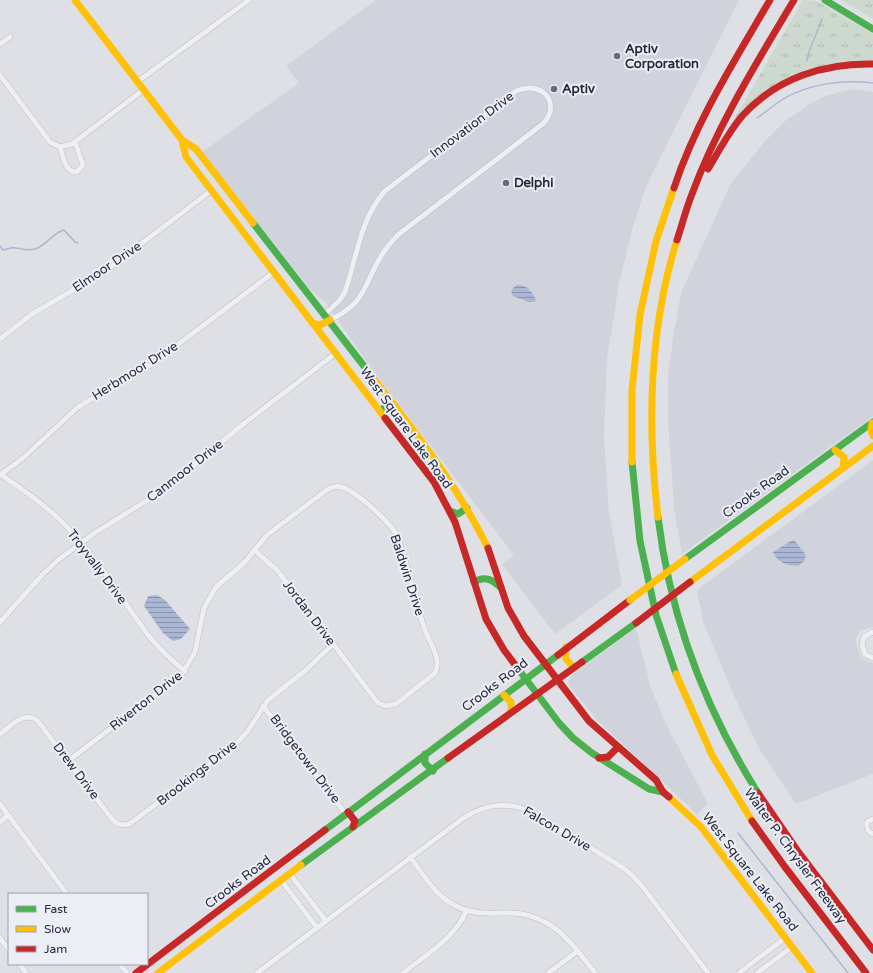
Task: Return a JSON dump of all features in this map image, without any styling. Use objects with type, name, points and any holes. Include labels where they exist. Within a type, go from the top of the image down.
[{"type":"main road","name":"West Square Lake Road","points":[[75,0],[182,140],[196,149],[210,166],[328,317],[395,406],[467,508],[488,545],[501,588],[516,623],[544,663],[589,720],[656,780],[663,792],[689,814],[708,835],[812,973]]},
{"type":"main road","name":"Walter P. Chrysler Freeway","points":[[770,0],[700,125],[680,170],[652,256],[636,342],[632,380],[631,431],[637,521],[652,596],[666,646],[694,717],[712,754],[749,817],[866,973]]},
{"type":"main road","name":"Walter P. Chrysler Freeway","points":[[794,0],[732,106],[710,152],[692,196],[671,266],[658,331],[653,377],[650,432],[653,489],[669,583],[689,654],[699,681],[728,744],[772,816],[873,950]]},
{"type":"main road","points":[[824,0],[873,29]]},
{"type":"main road","points":[[835,0],[873,22]]},
{"type":"main road","points":[[692,196],[736,124],[749,108],[765,95],[794,78],[815,70],[840,65],[873,64]]},
{"type":"main road","name":"West Square Lake Road","points":[[182,140],[186,156],[197,171],[380,412],[430,475],[450,511],[462,542],[481,606],[492,632],[525,678],[565,730],[600,758],[649,789],[663,792]]},
{"type":"main road","points":[[197,171],[202,166],[210,166]]},
{"type":"main road","points":[[313,323],[320,325],[328,317]]},
{"type":"main road","points":[[380,412],[382,408],[387,405],[395,406]]},
{"type":"main road","points":[[872,422],[871,430],[873,436]]},
{"type":"main road","name":"Crooks Road","points":[[148,964],[278,867],[544,663],[765,499],[872,422]]},
{"type":"main road","name":"Crooks Road","points":[[158,973],[281,880],[433,771],[511,712],[636,623],[873,446]]},
{"type":"main road","points":[[835,450],[844,458],[843,468]]},
{"type":"main road","points":[[450,511],[458,514],[467,508]]},
{"type":"main road","points":[[474,582],[479,578],[486,577],[495,582],[501,588]]},
{"type":"main road","points":[[566,647],[564,658],[568,664],[574,668]]},
{"type":"main road","points":[[504,695],[511,700],[513,708],[511,712]]},
{"type":"main road","points":[[600,758],[608,757],[618,747]]},
{"type":"main road","points":[[425,754],[426,763],[433,771]]},
{"type":"main road","points":[[347,813],[354,818],[354,827]]},
{"type":"main road","points":[[278,867],[278,875],[281,880]]},
{"type":"main road","name":"Crooks Road","points":[[136,973],[147,965]]},
{"type":"street","points":[[137,82],[249,0]]},
{"type":"street","points":[[0,44],[10,37]]},
{"type":"street","points":[[0,75],[50,142],[60,147],[68,147],[143,90]]},
{"type":"street","name":"Innovation Drive","points":[[532,87],[542,90],[548,99],[551,109],[548,118],[544,123],[399,234],[381,255],[362,295],[340,315],[328,317],[345,292],[368,215],[376,201],[385,191],[516,91],[532,87]]},
{"type":"street","points":[[60,147],[68,170],[72,172],[80,171],[83,165],[75,142]]},
{"type":"street","name":"Elmoor Drive","points":[[0,339],[32,314],[104,272],[212,190]]},
{"type":"street","name":"Herbmoor Drive","points":[[0,475],[23,458],[78,407],[152,364],[274,272]]},
{"type":"street","name":"Canmoor Drive","points":[[0,622],[42,575],[81,543],[167,488],[242,425],[336,354]]},
{"type":"street","name":"Troyvally Drive","points":[[0,475],[47,507],[81,543],[118,592],[147,636],[163,654],[185,671]]},
{"type":"street","name":"Baldwin Drive","points":[[254,550],[271,531],[327,489],[337,486],[346,489],[379,513],[395,532],[424,628],[437,658],[438,667]]},
{"type":"street","name":"Jordan Drive","points":[[254,550],[277,570],[376,701],[386,706],[398,702],[434,675],[438,667]]},
{"type":"street","name":"Riverton Drive","points":[[68,761],[173,682],[185,671],[197,648],[202,614],[208,598],[216,587],[241,566],[254,550]]},
{"type":"street","points":[[873,632],[864,637],[862,645],[865,654],[873,658]]},
{"type":"street","name":"Brookings Drive","points":[[122,826],[131,824],[234,746],[247,732],[263,706],[272,696],[306,670],[333,644]]},
{"type":"street","name":"Bridgetown Drive","points":[[263,706],[347,813]]},
{"type":"street","name":"Drew Drive","points":[[0,734],[22,718],[30,717],[40,723],[112,819],[122,826]]},
{"type":"street","points":[[0,804],[66,893]]},
{"type":"street","name":"Falcon Drive","points":[[257,973],[462,819],[478,810],[501,805],[525,808],[539,815],[632,875],[708,973]]},
{"type":"street","points":[[0,822],[8,815]]},
{"type":"street","points":[[873,818],[867,822],[867,827],[873,834]]},
{"type":"street","points":[[410,857],[442,897],[456,906],[482,913],[533,916],[558,929],[595,973]]},
{"type":"street","points":[[290,874],[326,921]]},
{"type":"street","points":[[281,880],[317,928]]},
{"type":"street","points":[[403,973],[449,937],[458,927],[467,910]]},
{"type":"street","points":[[0,938],[8,949]]},
{"type":"street","points":[[739,973],[786,938]]},
{"type":"street","points":[[757,973],[792,947]]},
{"type":"street","points":[[548,973],[578,951]]},
{"type":"street","points":[[20,965],[26,973]]},
{"type":"street","points":[[121,965],[127,973]]},
{"type":"shaded area","points":[[376,0],[739,0],[645,189],[633,227],[619,284],[607,359],[604,436],[609,512],[622,585],[555,634],[502,564],[514,555],[366,361],[327,304],[310,289],[202,152],[299,83],[286,66]]},
{"type":"shaded area","points":[[852,89],[873,92],[873,416],[682,554],[674,508],[668,423],[668,378],[681,293],[730,185],[764,142],[785,121],[807,106],[825,96]]},
{"type":"shaded area","points":[[873,460],[873,627],[861,630],[855,640],[860,655],[865,660],[873,663],[873,774],[796,804],[760,750],[739,707],[703,622],[697,590]]},
{"type":"shaded area","points":[[636,628],[650,685],[664,720],[708,804],[697,814],[597,720],[569,685],[569,680],[574,673]]},
{"type":"green space","points":[[803,0],[817,1],[873,34],[873,61],[805,70],[733,121]]},
{"type":"green space","points":[[841,0],[873,0],[873,19]]},
{"type":"water","points":[[516,285],[526,287],[533,294],[536,300],[534,302],[528,302],[513,296],[511,291]]},
{"type":"water","points":[[794,540],[806,555],[804,561],[798,566],[783,563],[773,552]]},
{"type":"water","points":[[157,595],[165,600],[190,629],[181,639],[173,641],[163,633],[144,606],[148,596]]},
{"type":"waterway","points":[[807,61],[822,19]]},
{"type":"waterway","points":[[757,118],[783,99],[815,86],[838,82],[873,83]]},
{"type":"waterway","points":[[0,246],[3,250],[13,248],[28,250],[35,249],[43,245],[60,231],[64,230],[75,242],[78,243]]},
{"type":"waterway","points":[[738,833],[848,973]]},
{"type":"traffic: fast","points":[[825,0],[873,29]]},
{"type":"traffic: fast","points":[[253,223],[367,370]]},
{"type":"traffic: fast","points":[[381,412],[386,405],[395,406]]},
{"type":"traffic: fast","points":[[685,559],[873,422]]},
{"type":"traffic: fast","points":[[632,462],[640,541],[656,615],[676,674]]},
{"type":"traffic: fast","points":[[450,511],[458,514],[467,508]]},
{"type":"traffic: fast","points":[[658,517],[671,590],[693,661],[706,695],[722,728],[758,793]]},
{"type":"traffic: fast","points":[[474,582],[482,579],[489,579],[501,588]]},
{"type":"traffic: fast","points":[[582,662],[636,623]]},
{"type":"traffic: fast","points":[[325,830],[558,655]]},
{"type":"traffic: fast","points":[[516,666],[559,723],[573,738],[592,753],[649,789],[663,792]]},
{"type":"traffic: fast","points":[[425,754],[425,763],[433,771]]},
{"type":"traffic: fast","points":[[301,865],[448,758]]},
{"type":"traffic: slow","points":[[75,0],[182,140],[196,149],[253,223]]},
{"type":"traffic: slow","points":[[182,140],[186,157],[385,418]]},
{"type":"traffic: slow","points":[[632,462],[632,390],[640,315],[656,241],[674,188]]},
{"type":"traffic: slow","points":[[658,517],[652,447],[653,377],[661,308],[677,240]]},
{"type":"traffic: slow","points":[[313,323],[320,325],[330,320]]},
{"type":"traffic: slow","points":[[367,370],[416,434],[447,478],[462,501],[488,548]]},
{"type":"traffic: slow","points":[[872,423],[871,430],[873,436]]},
{"type":"traffic: slow","points":[[690,582],[873,446]]},
{"type":"traffic: slow","points":[[835,450],[844,457],[843,468]]},
{"type":"traffic: slow","points":[[630,600],[685,559]]},
{"type":"traffic: slow","points":[[566,647],[566,659],[574,668]]},
{"type":"traffic: slow","points":[[676,674],[712,755],[752,821]]},
{"type":"traffic: slow","points":[[504,695],[511,702],[511,712]]},
{"type":"traffic: slow","points":[[669,797],[701,827],[812,973]]},
{"type":"traffic: slow","points":[[158,973],[301,865]]},
{"type":"traffic: jam","points":[[674,188],[693,139],[717,91],[770,0]]},
{"type":"traffic: jam","points":[[677,240],[690,200],[713,144],[738,95],[794,0]]},
{"type":"traffic: jam","points":[[708,169],[738,121],[756,102],[771,91],[786,82],[819,70],[837,66],[873,64]]},
{"type":"traffic: jam","points":[[385,418],[434,482],[455,522],[486,619],[504,650],[516,666]]},
{"type":"traffic: jam","points":[[488,548],[508,608],[524,636],[589,721],[656,780],[663,792],[669,797]]},
{"type":"traffic: jam","points":[[636,623],[690,582]]},
{"type":"traffic: jam","points":[[558,655],[630,600]]},
{"type":"traffic: jam","points":[[448,758],[582,662]]},
{"type":"traffic: jam","points":[[599,758],[608,757],[618,747]]},
{"type":"traffic: jam","points":[[758,793],[797,850],[873,950]]},
{"type":"traffic: jam","points":[[348,812],[355,821],[353,827]]},
{"type":"traffic: jam","points":[[752,821],[866,973]]},
{"type":"traffic: jam","points":[[148,964],[325,830]]},
{"type":"traffic: jam","points":[[136,973],[147,965]]},
{"type":"place","name":"Aptiv Corporation","points":[[617,56]]},
{"type":"place","name":"Aptiv","points":[[554,89]]},
{"type":"place","name":"Delphi","points":[[506,183]]}]
